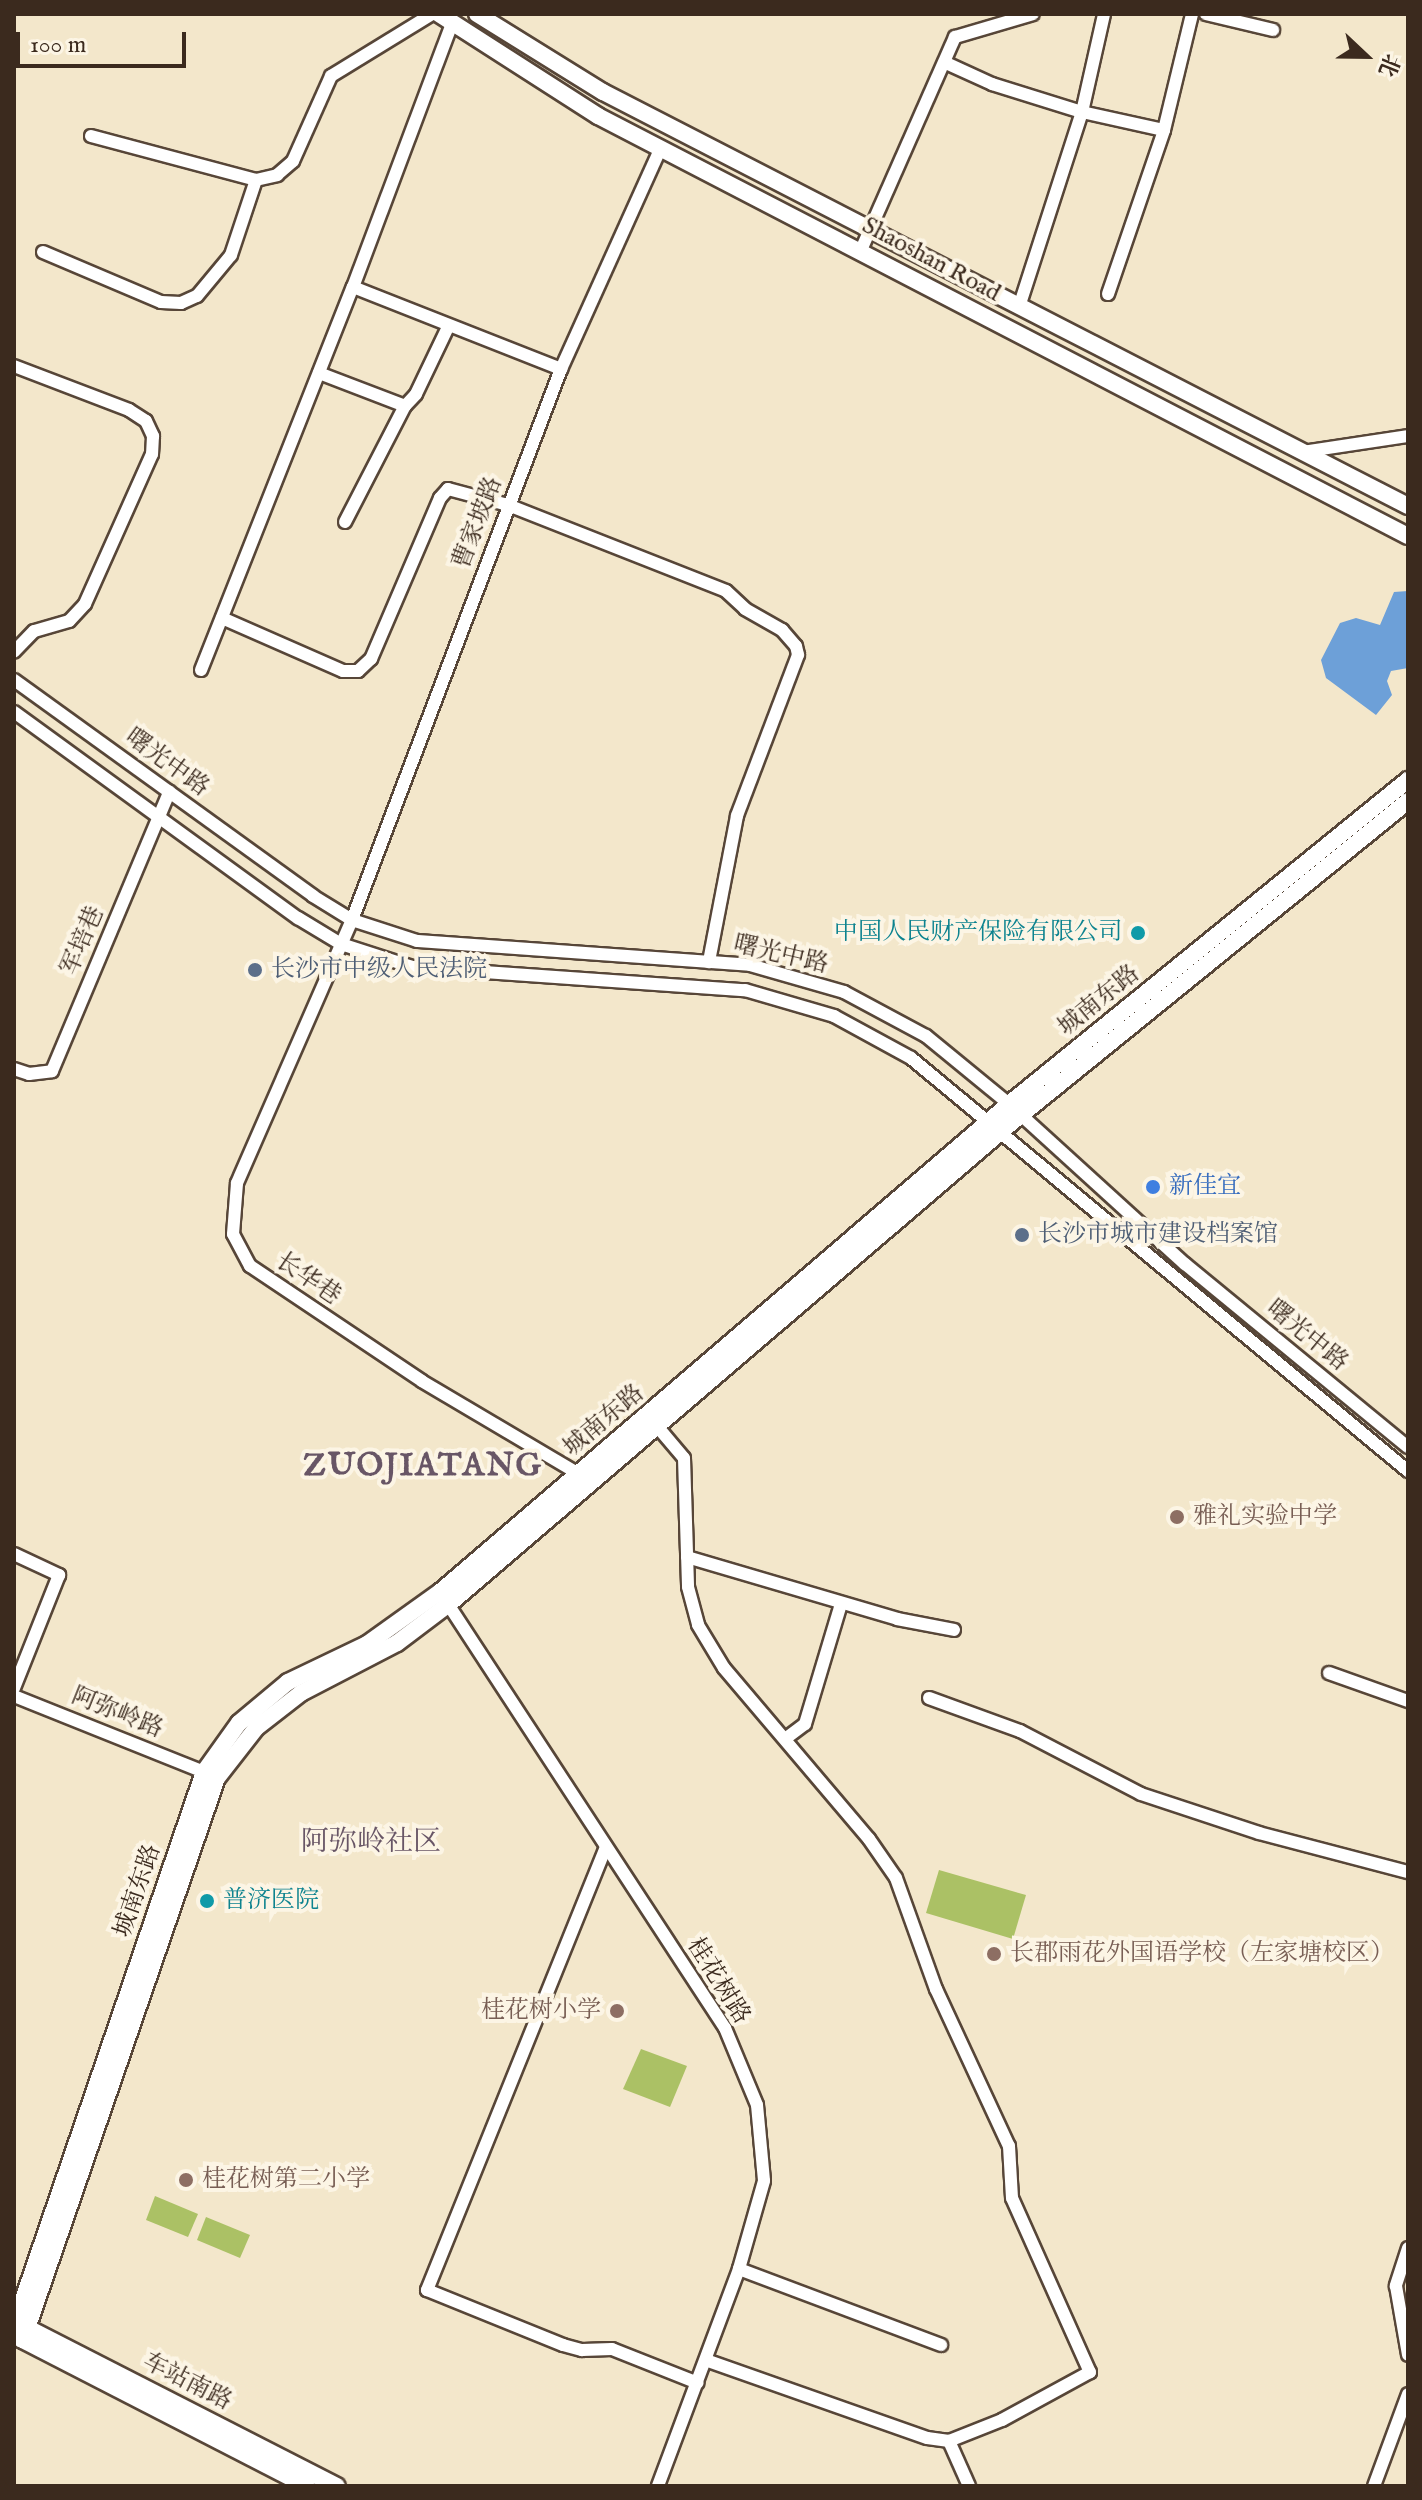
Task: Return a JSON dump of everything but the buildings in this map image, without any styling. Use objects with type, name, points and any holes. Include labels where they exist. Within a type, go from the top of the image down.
[{"type":"main road","name":"Shaoshan Road","points":[[477,14],[603,92],[1408,506]]},
{"type":"main road","name":"Shaoshan Road","points":[[446,18],[598,116],[1408,536]]},
{"type":"main road","name":"城南东路","points":[[18,2328],[204,1772],[239,1723],[273,1692],[379,1637],[444,1598],[656,1425],[1015,1109],[1408,780]]},
{"type":"main road","name":"城南东路","points":[[1015,1109],[1408,801]]},
{"type":"main road","name":"城南东路","points":[[18,2328],[217,1778],[256,1728],[283,1704],[397,1643],[579,1474],[996,1126]]},
{"type":"main road","name":"车站南路","points":[[18,2328],[307,2486]]},
{"type":"main road","name":"车站南路","points":[[18,2328],[337,2486]]},
{"type":"street","points":[[91,136],[256,180],[277,175],[293,161],[331,76],[345,64],[432,14]]},
{"type":"street","points":[[861,250],[955,37],[1033,14]]},
{"type":"street","points":[[1019,307],[1082,112],[1104,14]]},
{"type":"street","points":[[1108,294],[1164,130],[1192,14]]},
{"type":"street","points":[[1206,14],[1273,30]]},
{"type":"street","points":[[201,670],[353,287],[446,18]]},
{"type":"street","points":[[946,63],[992,84],[1082,112],[1164,130]]},
{"type":"street","name":"曹家坡路","points":[[352,920],[561,369],[661,148]]},
{"type":"street","points":[[43,252],[161,302],[181,303],[197,296],[231,255],[256,180]]},
{"type":"street","points":[[353,287],[561,369]]},
{"type":"street","points":[[345,522],[405,406],[416,394],[449,325]]},
{"type":"street","points":[[14,366],[129,410],[146,421],[153,436],[152,454],[85,604],[69,621],[34,631],[14,652]]},
{"type":"street","points":[[319,373],[405,406]]},
{"type":"street","points":[[1302,452],[1408,436]]},
{"type":"street","points":[[222,618],[343,671],[358,671],[371,659],[440,498],[448,489],[508,505],[726,591],[745,609],[782,630],[796,646],[795,670],[737,816],[709,962]]},
{"type":"street","name":"曙光中路","points":[[14,680],[313,896],[352,920],[417,941],[750,965],[844,992],[926,1036],[1015,1109],[1185,1264],[1408,1447]]},
{"type":"street","name":"曙光中路","points":[[14,712],[298,918],[341,944],[412,967],[745,990],[834,1016],[898,1051],[996,1126],[1171,1277],[1408,1471]]},
{"type":"street","name":"军培巷","points":[[14,1069],[29,1074],[52,1071],[169,792]]},
{"type":"street","name":"长华巷","points":[[352,920],[237,1183],[233,1234],[250,1266],[422,1381],[579,1474]]},
{"type":"street","points":[[656,1425],[684,1458],[688,1587],[698,1625],[724,1668],[869,1839],[896,1878],[936,1989],[1009,2146],[1012,2198],[1090,2372],[1002,2420],[949,2441],[927,2438],[706,2360]]},
{"type":"street","points":[[14,1554],[59,1575],[14,1688]]},
{"type":"street","points":[[687,1557],[841,1604],[954,1630]]},
{"type":"street","name":"桂花树路","points":[[444,1598],[725,2028],[757,2105],[764,2181],[739,2269],[658,2486]]},
{"type":"street","points":[[785,1739],[805,1724],[841,1604]]},
{"type":"street","points":[[1329,1673],[1408,1701]]},
{"type":"street","name":"阿弥岭路","points":[[14,1696],[204,1772]]},
{"type":"street","points":[[929,1698],[1020,1731],[1141,1794],[1259,1833],[1408,1872]]},
{"type":"street","points":[[606,1847],[427,2290],[563,2345],[582,2350],[612,2349],[698,2383]]},
{"type":"street","points":[[1408,2248],[1396,2286],[1408,2355]]},
{"type":"street","points":[[739,2269],[941,2345]]},
{"type":"street","points":[[1374,2486],[1408,2394]]},
{"type":"street","points":[[949,2441],[969,2486]]},
{"type":"green space","points":[[939,1870],[1026,1895],[1013,1939],[926,1913]]},
{"type":"green space","points":[[641,2049],[687,2066],[670,2107],[623,2089]]},
{"type":"green space","points":[[155,2196],[198,2214],[188,2237],[146,2220]]},
{"type":"green space","points":[[206,2217],[250,2235],[240,2258],[197,2240]]},
{"type":"water","points":[[1408,591],[1408,668],[1391,671],[1387,681],[1392,695],[1376,715],[1326,678],[1321,660],[1340,623],[1356,618],[1380,625],[1394,592]]},
{"type":"place","name":"中国人民财产保险有限公司","points":[[1138,933]]},
{"type":"place","name":"长沙市中级人民法院","points":[[255,970]]},
{"type":"place","name":"新佳宜","points":[[1153,1187]]},
{"type":"place","name":"长沙市城市建设档案馆","points":[[1022,1235]]},
{"type":"place","name":"雅礼实验中学","points":[[1177,1517]]},
{"type":"place","name":"普济医院","points":[[207,1901]]},
{"type":"place","name":"长郡雨花外国语学校（左家塘校区）","points":[[994,1954]]},
{"type":"place","name":"桂花树小学","points":[[617,2011]]},
{"type":"place","name":"桂花树第二小学","points":[[186,2180]]},
{"type":"district","name":"ZUOJIATANG","points":[[423,1467]]},
{"type":"district","name":"阿弥岭社区","points":[[371,1843]]}]
